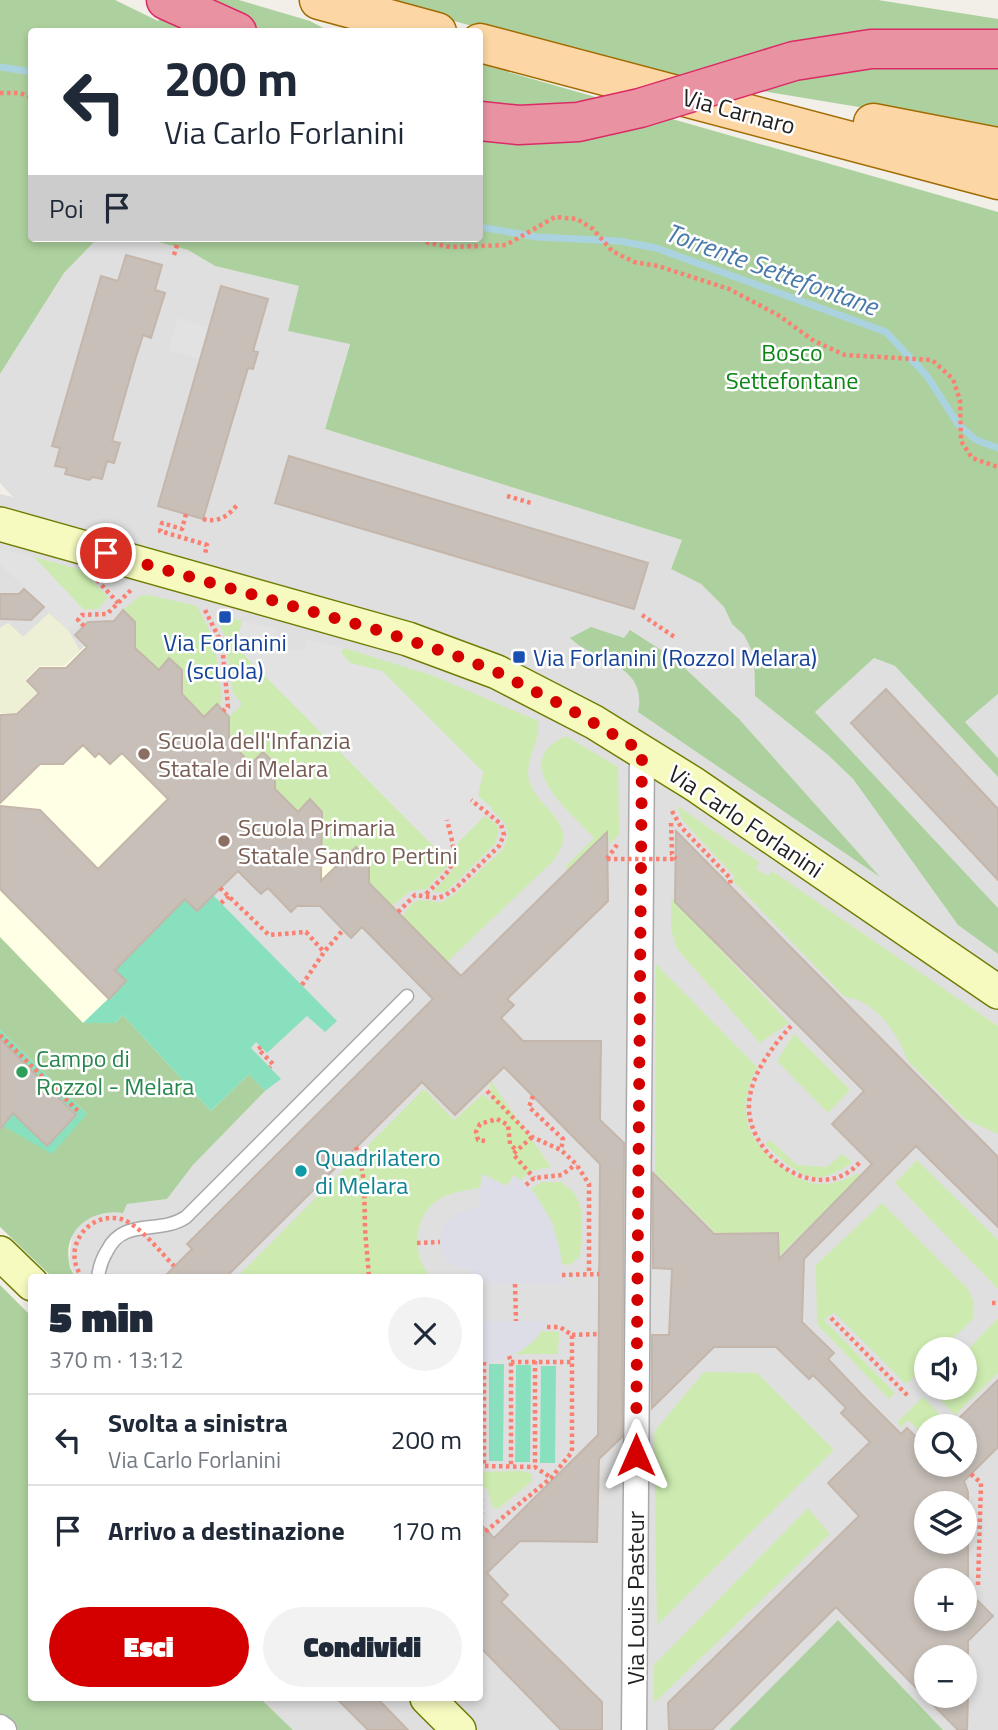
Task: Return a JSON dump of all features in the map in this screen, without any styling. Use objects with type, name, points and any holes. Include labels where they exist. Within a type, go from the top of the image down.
[{"type":"highway","points":[[169,1],[228,28]]},
{"type":"highway","points":[[483,121],[519,125],[578,122],[640,108],[794,61],[871,49],[998,49]]},
{"type":"main road","points":[[319,0],[422,28]]},
{"type":"main road","name":"Via Carnaro","points":[[483,44],[998,180]]},
{"type":"main road","points":[[724,107],[821,114],[998,146]]},
{"type":"main road","name":"Via Carlo Forlanini","points":[[0,524],[408,639],[497,672],[566,707],[694,784],[998,992]]},
{"type":"main road","points":[[0,1253],[28,1280]]},
{"type":"main road","points":[[430,1701],[460,1730]]},
{"type":"street","name":"Via Louis Pasteur","points":[[634,1730],[642,751]]},
{"type":"lane","points":[[99,1274],[110,1244],[119,1234],[135,1228],[167,1225],[186,1217],[407,996]]},
{"type":"path","points":[[0,93],[20,93],[28,96]]},
{"type":"path","points":[[427,242],[450,247],[506,245],[555,216],[577,219],[593,229],[612,251],[634,262],[658,266],[729,289],[778,315],[814,341],[845,355],[932,360],[953,379],[960,401],[961,440],[972,458],[998,467]]},
{"type":"path","points":[[174,256],[178,242]]},
{"type":"path","points":[[507,496],[531,503]]},
{"type":"path","points":[[203,519],[215,521],[224,518],[239,504]]},
{"type":"path","points":[[187,514],[182,529],[162,523],[160,531],[207,545],[204,558]]},
{"type":"path","points":[[94,576],[118,603]]},
{"type":"path","points":[[84,625],[78,620],[82,615],[107,614],[135,586]]},
{"type":"path","points":[[201,603],[222,644],[228,707],[223,711]]},
{"type":"path","points":[[642,615],[676,638]]},
{"type":"path","points":[[398,912],[415,895],[437,898],[450,893],[499,846],[503,835],[501,824],[471,800]]},
{"type":"path","points":[[672,811],[681,827],[730,878],[731,886]]},
{"type":"path","points":[[425,895],[449,872],[456,856],[447,820]]},
{"type":"path","points":[[607,859],[676,859],[672,854],[671,823]]},
{"type":"path","points":[[220,888],[269,935],[306,932],[324,952]]},
{"type":"path","points":[[221,903],[229,896]]},
{"type":"path","points":[[302,985],[343,930]]},
{"type":"path","points":[[791,1026],[771,1050],[752,1085],[749,1111],[754,1131],[769,1154],[788,1169],[809,1180],[828,1181],[847,1173],[860,1162]]},
{"type":"path","points":[[0,1035],[78,1111]]},
{"type":"path","points":[[253,1045],[260,1048],[273,1064],[270,1067]]},
{"type":"path","points":[[487,1091],[533,1137],[561,1150],[576,1164],[589,1184],[589,1274]]},
{"type":"path","points":[[533,1096],[529,1107],[563,1139],[561,1150]]},
{"type":"path","points":[[485,1141],[478,1140],[480,1124],[497,1119],[506,1111]]},
{"type":"path","points":[[497,1119],[508,1125],[510,1144],[517,1151]]},
{"type":"path","points":[[533,1137],[513,1154],[534,1178]]},
{"type":"path","points":[[356,1147],[362,1162],[365,1191],[369,1274]]},
{"type":"path","points":[[526,1185],[534,1178],[562,1175],[576,1164]]},
{"type":"path","points":[[80,1274],[75,1265],[75,1244],[86,1227],[98,1219],[108,1217],[134,1225],[174,1266]]},
{"type":"path","points":[[417,1243],[440,1242]]},
{"type":"path","points":[[562,1275],[599,1274]]},
{"type":"path","points":[[515,1284],[516,1321]]},
{"type":"path","points":[[831,1318],[908,1396]]},
{"type":"path","points":[[544,1326],[560,1327],[572,1335],[599,1334]]},
{"type":"path","points":[[483,1534],[552,1478],[572,1452],[572,1335]]},
{"type":"path","points":[[511,1466],[510,1359],[572,1362]]},
{"type":"path","points":[[484,1362],[484,1466],[535,1467],[552,1478]]},
{"type":"path","points":[[535,1362],[535,1467]]},
{"type":"path","points":[[974,1477],[981,1483],[978,1585]]},
{"type":"shaded area","points":[[94,242],[158,242],[188,250],[215,266],[299,286],[350,343],[325,429],[682,540],[671,569],[701,584],[724,607],[732,624],[744,634],[754,655],[755,696],[828,755],[853,779],[958,925],[998,954],[998,1730],[943,1730],[922,1708],[977,1708],[977,1645],[914,1645],[914,1700],[838,1620],[729,1730],[293,1730],[263,1701],[483,1701],[483,1274],[74,1274],[69,1262],[72,1235],[86,1218],[112,1211],[123,1213],[126,1204],[167,1199],[193,1165],[265,1091],[0,937],[0,713],[16,713],[80,651],[68,630],[23,637],[8,623],[0,628],[0,494],[13,497],[0,483],[0,374],[64,273]]},
{"type":"shaded area","points":[[178,318],[209,327],[200,359],[168,350]]},
{"type":"shaded area","points":[[0,549],[34,557],[84,610],[91,609],[68,630],[0,564]]},
{"type":"shaded area","points":[[123,610],[135,622],[135,648],[159,669],[169,658],[182,670],[182,694],[204,716],[217,704],[275,764],[298,811],[310,799],[369,859],[391,905],[351,938],[320,907],[297,906],[291,912],[268,888],[261,894],[238,871],[197,911],[185,900],[115,969],[126,981],[83,1023],[0,937],[0,713],[16,713],[37,693],[24,681],[40,666],[64,666],[85,646],[75,635],[88,622],[114,621]]},
{"type":"shaded area","points":[[49,613],[68,630],[80,651],[64,666],[39,666],[25,681],[37,693],[16,713],[0,713],[0,628],[8,623],[23,637]]},
{"type":"shaded area","points":[[242,621],[278,629],[274,633],[285,648],[292,651],[308,649],[305,639],[344,648],[341,653],[350,663],[382,671],[483,772],[478,796],[492,808],[444,857],[247,658],[237,643]]},
{"type":"shaded area","points":[[874,658],[895,666],[998,777],[998,908],[815,712]]},
{"type":"shaded area","points":[[998,694],[998,758],[965,722]]},
{"type":"shaded area","points":[[482,1174],[507,1186],[514,1175],[534,1192],[552,1222],[560,1250],[563,1284],[483,1283],[483,1274],[472,1274],[468,1268],[457,1267],[444,1258],[440,1242],[444,1223],[457,1214],[479,1206]]},
{"type":"shaded area","points":[[483,1321],[547,1321],[535,1340],[521,1351],[500,1360],[483,1363]]},
{"type":"green space","points":[[0,0],[115,0],[158,21],[174,0],[239,0],[310,21],[323,28],[28,28],[28,242],[94,242],[64,273],[0,374]]},
{"type":"green space","points":[[373,0],[878,0],[998,19],[998,130],[653,73]]},
{"type":"green space","name":"Bosco Settefontane","points":[[483,65],[998,212],[998,694],[965,722],[998,758],[998,777],[895,666],[874,658],[815,712],[998,908],[998,954],[958,925],[853,779],[828,755],[755,696],[754,655],[744,635],[732,624],[724,607],[701,584],[671,569],[682,540],[325,429],[350,344],[288,331],[299,286],[215,266],[188,250],[158,242],[483,242]]},
{"type":"green space","points":[[34,557],[82,570],[108,597],[98,609],[84,610]]},
{"type":"green space","points":[[149,595],[197,606],[214,640],[222,697],[220,708],[216,705],[204,717],[182,694],[182,669],[170,658],[159,670],[135,648],[135,622],[123,610],[140,596]]},
{"type":"green space","points":[[212,611],[218,620],[230,624],[233,618],[242,621],[237,643],[247,658],[444,856],[451,849],[450,863],[427,889],[410,891],[392,906],[369,883],[369,859],[357,847],[345,858],[321,857],[322,811],[310,800],[298,812],[275,789],[275,764],[264,752],[251,764],[229,741],[229,717],[242,704],[233,693],[225,636]]},
{"type":"green space","points":[[591,627],[624,638],[630,630],[675,659],[739,719],[880,877],[638,712],[639,696],[635,683],[628,674],[570,638]]},
{"type":"green space","points":[[344,648],[434,676],[538,721],[529,765],[529,780],[561,827],[561,848],[553,861],[447,962],[403,917],[414,902],[427,900],[440,903],[456,893],[503,849],[508,833],[505,823],[478,796],[483,772],[382,671],[350,663],[340,653]]},
{"type":"green space","points":[[566,736],[618,767],[619,834],[609,845],[608,830],[567,870],[565,867],[594,838],[560,802],[549,788],[543,774],[542,760],[549,747]]},
{"type":"green space","points":[[676,805],[759,862],[756,869],[768,876],[772,871],[998,1026],[998,1134],[965,1119],[907,1060],[898,1039],[884,1020],[866,1004],[845,997],[732,880],[735,877],[683,821]]},
{"type":"green space","points":[[485,816],[496,824],[499,830],[495,844],[445,892],[433,892],[455,864],[457,843]]},
{"type":"green space","points":[[213,895],[337,1021],[325,1032],[307,1016],[267,1053],[256,1042],[251,1048],[281,1079],[265,1091],[249,1074],[211,1111],[123,1015],[115,1023],[83,1023],[126,982],[115,970],[185,899],[198,911]]},
{"type":"green space","points":[[671,897],[789,1023],[760,1043],[677,949],[671,930]]},
{"type":"green space","points":[[0,937],[83,1023],[115,1023],[123,1015],[211,1111],[249,1074],[265,1091],[193,1165],[167,1199],[127,1204],[123,1213],[101,1214],[82,1223],[68,1250],[74,1274],[49,1274],[0,1227],[0,1124],[87,1114],[0,1030]]},
{"type":"green space","points":[[656,964],[757,1067],[751,1080],[746,1113],[753,1136],[766,1153],[790,1174],[811,1183],[833,1183],[858,1173],[860,1176],[780,1255],[779,1232],[737,1233],[737,1254],[655,1173]]},
{"type":"green space","name":"Campo di Rozzol - Melara","points":[[0,1030],[87,1114],[52,1154],[0,1124]]},
{"type":"green space","points":[[794,1034],[850,1090],[828,1113],[777,1061]]},
{"type":"green space","points":[[490,1080],[551,1167],[530,1172],[521,1181],[513,1176],[507,1186],[482,1174],[480,1188],[448,1195],[430,1207],[423,1216],[417,1237],[420,1259],[429,1274],[240,1274],[424,1089],[454,1120],[483,1094],[491,1102]]},
{"type":"green space","points":[[770,1140],[797,1165],[827,1167],[842,1154],[852,1162],[827,1176],[806,1175],[786,1163],[765,1144]]},
{"type":"green space","points":[[917,1160],[998,1240],[998,1289],[895,1183]]},
{"type":"green space","points":[[542,1182],[562,1182],[577,1198],[582,1216],[580,1256],[570,1265],[561,1264],[560,1250],[530,1189]]},
{"type":"green space","points":[[882,1203],[968,1289],[974,1303],[973,1319],[954,1337],[914,1337],[914,1376],[906,1384],[834,1312],[824,1320],[895,1393],[889,1399],[817,1324],[816,1265]]},
{"type":"green space","points":[[0,1285],[28,1313],[28,1701],[263,1701],[293,1730],[18,1730],[0,1716]]},
{"type":"green space","points":[[998,1318],[998,1373],[977,1394],[977,1340]]},
{"type":"green space","points":[[541,1331],[559,1332],[558,1354],[514,1354],[535,1340]]},
{"type":"green space","points":[[489,1364],[504,1364],[503,1461],[489,1461]]},
{"type":"green space","points":[[516,1365],[531,1365],[530,1462],[515,1462]]},
{"type":"green space","points":[[541,1366],[556,1366],[555,1463],[540,1463]]},
{"type":"green space","points":[[704,1372],[757,1373],[834,1450],[657,1625],[654,1432]]},
{"type":"green space","points":[[920,1400],[926,1400],[939,1414],[914,1414],[914,1426],[908,1420],[901,1427],[897,1422]]},
{"type":"green space","points":[[941,1400],[970,1400],[956,1414]]},
{"type":"green space","points":[[522,1471],[532,1474],[532,1481],[498,1509],[492,1507],[487,1488],[483,1488],[483,1472]]},
{"type":"green space","points":[[808,1508],[830,1534],[654,1703],[654,1665]]},
{"type":"green space","points":[[838,1620],[914,1700],[914,1708],[922,1708],[943,1730],[729,1730]]},
{"type":"building","points":[[126,255],[162,265],[155,290],[165,293],[151,338],[143,335],[135,360],[112,441],[120,443],[114,463],[107,461],[102,479],[93,477],[89,480],[65,474],[67,468],[55,466],[60,448],[52,446],[101,276],[118,281]]},
{"type":"building","points":[[221,286],[268,299],[253,351],[258,352],[253,369],[248,368],[203,519],[158,506]]},
{"type":"building","points":[[289,456],[648,563],[634,609],[275,503]]},
{"type":"building","points":[[24,589],[44,607],[31,620],[0,619],[0,594],[19,594]]},
{"type":"building","points":[[123,610],[135,622],[135,648],[159,670],[169,658],[182,670],[182,694],[204,717],[217,704],[229,717],[229,741],[251,764],[263,752],[275,764],[275,789],[298,812],[310,799],[322,812],[321,881],[356,847],[369,859],[369,883],[461,976],[607,832],[608,901],[507,999],[514,1005],[501,1018],[523,1041],[601,1041],[600,1120],[624,1143],[622,1437],[599,1459],[597,1542],[520,1541],[487,1573],[508,1595],[501,1602],[602,1702],[602,1730],[561,1730],[483,1650],[483,1526],[494,1538],[598,1435],[600,1164],[504,1067],[455,1115],[422,1082],[229,1274],[167,1274],[192,1249],[187,1244],[433,999],[362,927],[351,938],[320,906],[297,906],[291,912],[268,888],[261,894],[238,871],[197,911],[185,899],[115,970],[126,981],[109,999],[0,889],[0,806],[40,810],[98,869],[168,799],[122,753],[110,764],[99,753],[95,757],[83,745],[63,764],[40,764],[0,803],[0,715],[17,714],[39,693],[27,681],[40,668],[66,668],[87,647],[75,635],[88,622],[114,621]]},
{"type":"building","points":[[886,689],[998,809],[998,880],[851,723]]},
{"type":"building","points":[[676,831],[998,1157],[998,1227],[916,1146],[804,1259],[802,1322],[834,1353],[828,1359],[867,1400],[901,1434],[907,1428],[914,1435],[914,1477],[968,1477],[964,1481],[968,1491],[914,1491],[914,1554],[968,1554],[968,1568],[914,1568],[914,1631],[977,1631],[977,1600],[993,1616],[968,1641],[968,1645],[914,1645],[914,1686],[836,1607],[712,1730],[669,1730],[668,1703],[859,1516],[828,1483],[870,1442],[841,1413],[846,1408],[813,1375],[809,1379],[776,1347],[714,1347],[652,1408],[652,1335],[669,1335],[672,1269],[653,1268],[653,1173],[714,1234],[778,1233],[779,1259],[872,1164],[832,1124],[864,1091],[675,902]]},
{"type":"building","name":"Campo di Rozzol - Melara","points":[[0,1039],[76,1115],[47,1146],[13,1113],[0,1129]]},
{"type":"building","points":[[998,1380],[998,1447],[977,1468],[977,1414],[963,1414]]},
{"type":"building","points":[[339,1701],[380,1701],[408,1730],[368,1730]]},
{"type":"building","points":[[936,1708],[968,1708],[967,1730],[958,1730]]},
{"type":"waterway","name":"Torrente Settefontane","points":[[0,67],[28,71]]},
{"type":"waterway","name":"Torrente Settefontane","points":[[483,228],[537,237],[619,241],[656,248],[886,332],[927,376],[958,424],[976,440],[998,448]]},
{"type":"place","name":"Via Forlanini (scuola)","points":[[225,617]]},
{"type":"place","name":"Via Forlanini (Rozzol Melara)","points":[[519,657]]},
{"type":"place","name":"Scuola dell'Infanzia Statale di Melara","points":[[144,754]]},
{"type":"place","name":"Scuola Primaria Statale Sandro Pertini","points":[[224,841]]},
{"type":"place","name":"Campo di Rozzol - Melara","points":[[22,1072]]},
{"type":"place","name":"Quadrilatero di Melara","points":[[301,1171]]},
{"type":"route","points":[[106,553],[265,597],[457,656],[497,672],[566,707],[642,751],[636,1455]]}]
